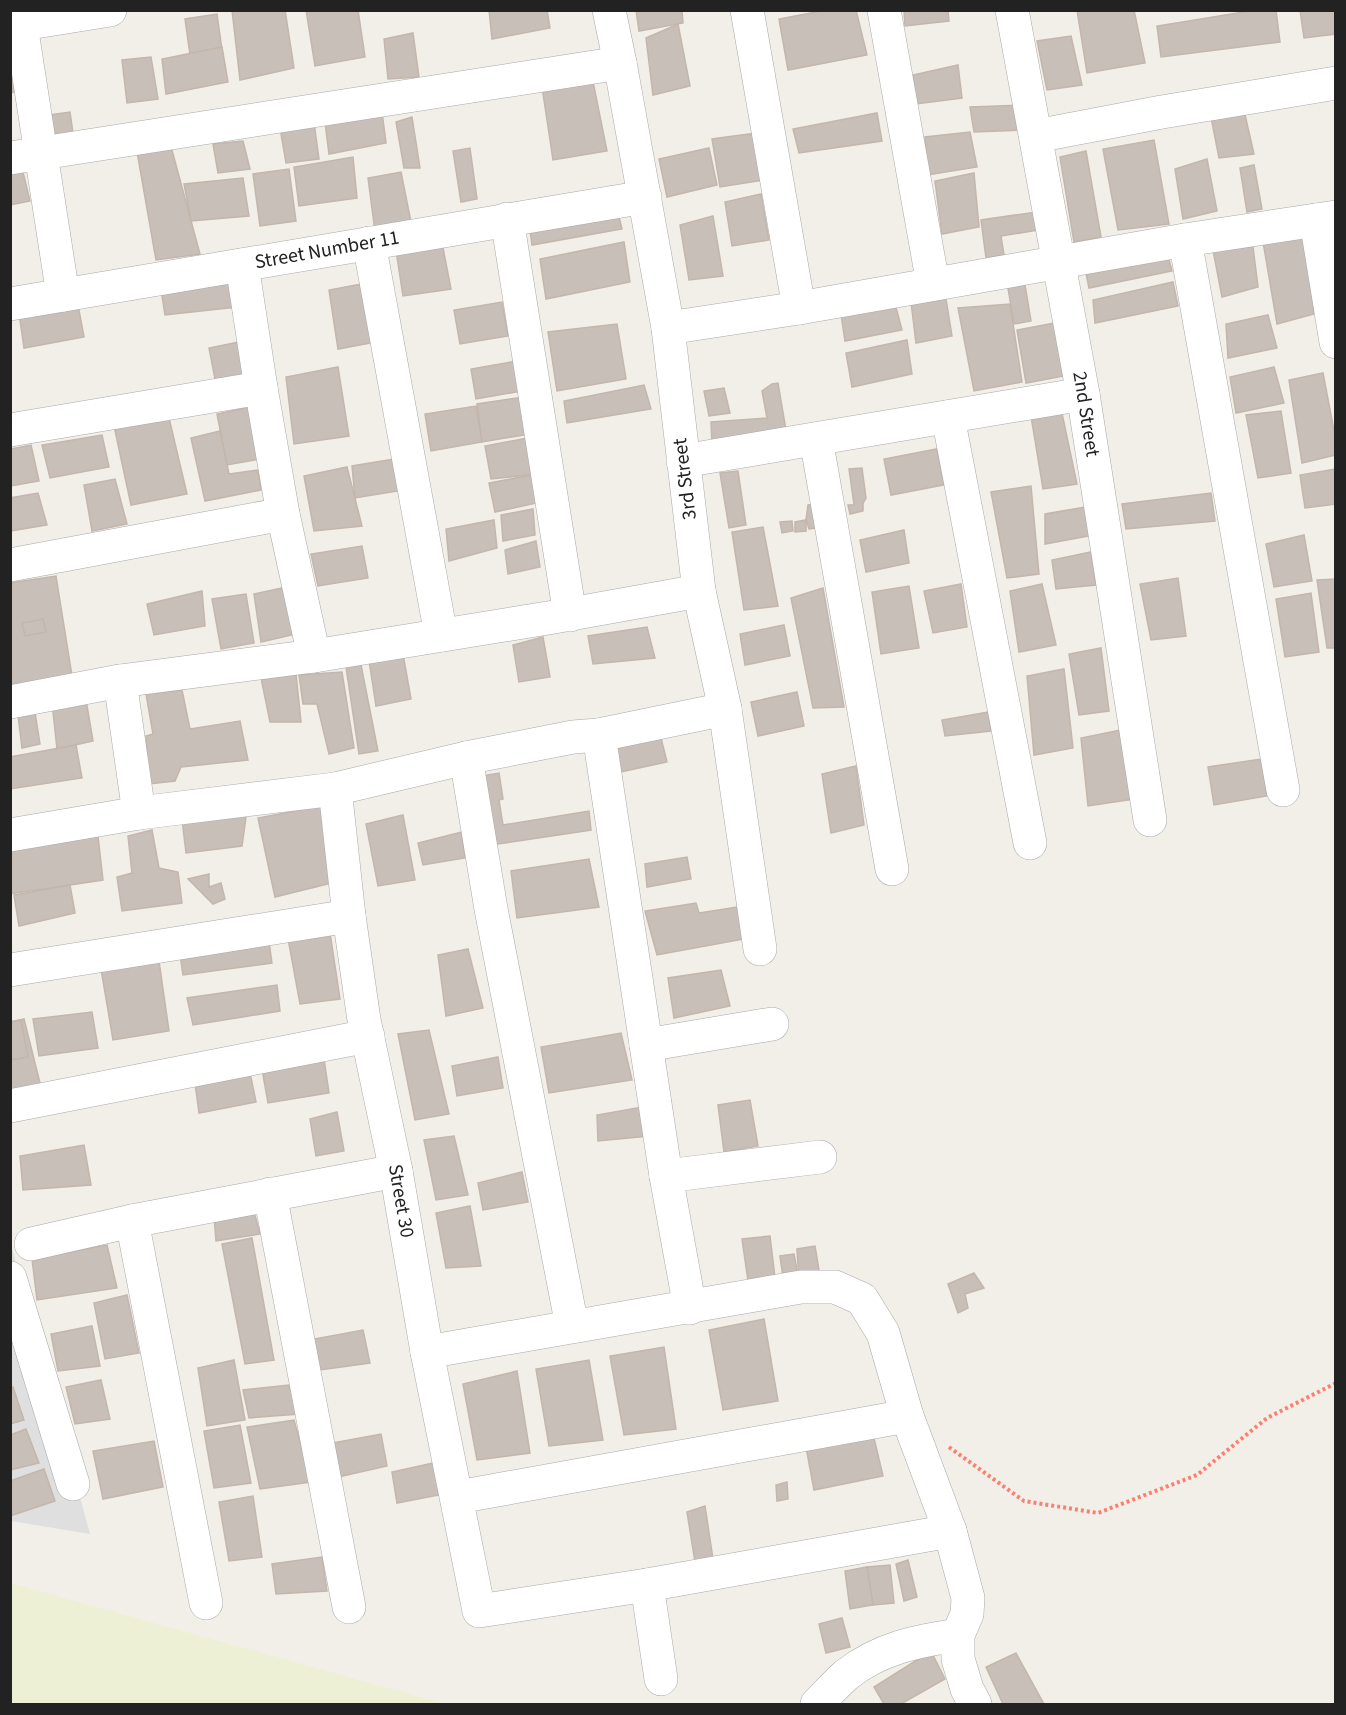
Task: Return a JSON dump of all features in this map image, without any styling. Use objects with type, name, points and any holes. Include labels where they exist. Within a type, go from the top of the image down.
[{"type":"street","points":[[63,295],[26,156],[16,26],[65,14],[110,10]]},
{"type":"street","name":"3rd Street","points":[[609,10],[668,328],[699,591],[725,709],[760,949]]},
{"type":"street","points":[[747,10],[799,308]]},
{"type":"street","points":[[884,10],[933,284]]},
{"type":"street","name":"2nd Street","points":[[1012,10],[1083,394],[1150,820]]},
{"type":"street","points":[[26,156],[620,63]]},
{"type":"street","points":[[1036,136],[1161,112],[1335,83]]},
{"type":"street","name":"Street Number 11","points":[[10,304],[645,197]]},
{"type":"street","points":[[507,219],[570,615]]},
{"type":"street","points":[[668,328],[1059,264],[1185,240],[1326,219],[1335,342]]},
{"type":"street","points":[[1185,240],[1283,790]]},
{"type":"street","points":[[369,243],[441,635]]},
{"type":"street","points":[[242,265],[283,514],[314,656]]},
{"type":"street","points":[[10,430],[261,388]]},
{"type":"street","points":[[683,461],[1083,394]]},
{"type":"street","points":[[948,417],[1030,843]]},
{"type":"street","points":[[816,439],[892,869]]},
{"type":"street","points":[[10,566],[283,514]]},
{"type":"street","points":[[10,702],[120,681],[314,656],[570,615],[699,591]]},
{"type":"street","points":[[120,681],[139,813]]},
{"type":"street","points":[[10,836],[139,813],[335,789],[466,758],[573,737],[599,735],[725,709]]},
{"type":"street","points":[[599,735],[666,1176],[690,1308]]},
{"type":"street","points":[[466,758],[491,909],[572,1326]]},
{"type":"street","name":"Street 30","points":[[335,789],[349,916],[368,1036],[396,1171],[427,1353],[458,1497],[479,1611],[647,1585]]},
{"type":"street","points":[[10,970],[349,916]]},
{"type":"street","points":[[646,1045],[772,1024]]},
{"type":"street","points":[[10,1106],[368,1036]]},
{"type":"street","points":[[666,1176],[819,1157]]},
{"type":"street","points":[[31,1244],[132,1221],[396,1171]]},
{"type":"street","points":[[270,1194],[349,1607]]},
{"type":"street","points":[[132,1221],[206,1603]]},
{"type":"street","points":[[10,1278],[73,1484]]},
{"type":"street","points":[[427,1353],[801,1287],[835,1287],[862,1299],[883,1333],[907,1416],[950,1531],[968,1598],[967,1614],[958,1635],[958,1659],[967,1689],[975,1704]]},
{"type":"street","points":[[458,1497],[907,1416]]},
{"type":"street","points":[[660,1679],[647,1585],[950,1531]]},
{"type":"street","points":[[817,1704],[846,1676],[868,1660],[892,1648],[917,1641],[958,1635]]},
{"type":"path","points":[[943,1442],[1024,1501],[1098,1513],[1197,1475],[1267,1418],[1335,1383]]},
{"type":"shaded area","points":[[11,1245],[90,1534],[11,1521]]},
{"type":"green space","points":[[11,1583],[446,1704],[11,1704]]},
{"type":"building","points":[[232,10],[285,10],[294,68],[240,80]]},
{"type":"building","points":[[306,10],[358,10],[365,57],[315,66]]},
{"type":"building","points":[[489,10],[547,10],[550,28],[492,39]]},
{"type":"building","points":[[636,10],[682,10],[683,23],[639,31]]},
{"type":"building","points":[[826,10],[856,10],[867,55],[788,70],[779,19]]},
{"type":"building","points":[[904,10],[948,10],[949,21],[905,26]]},
{"type":"building","points":[[1077,10],[1134,10],[1145,63],[1087,73]]},
{"type":"building","points":[[1256,10],[1276,10],[1280,42],[1161,57],[1157,26]]},
{"type":"building","points":[[1300,10],[1336,10],[1336,34],[1304,38]]},
{"type":"building","points":[[217,14],[223,57],[191,62],[185,19]]},
{"type":"building","points":[[678,24],[690,86],[653,95],[646,38]]},
{"type":"building","points":[[413,33],[419,77],[388,79],[384,39]]},
{"type":"building","points":[[1071,36],[1082,85],[1047,90],[1037,41]]},
{"type":"building","points":[[10,42],[20,91],[10,93]]},
{"type":"building","points":[[222,47],[228,82],[166,94],[162,59]]},
{"type":"building","points":[[151,57],[158,99],[127,103],[122,60]]},
{"type":"building","points":[[958,65],[962,98],[916,104],[913,75]]},
{"type":"building","points":[[591,72],[607,151],[553,160],[541,80]]},
{"type":"building","points":[[1022,105],[1025,130],[974,132],[970,107]]},
{"type":"building","points":[[1243,106],[1254,154],[1219,158],[1210,112]]},
{"type":"building","points":[[70,112],[73,133],[53,136],[50,115]]},
{"type":"building","points":[[382,112],[386,143],[329,154],[325,122]]},
{"type":"building","points":[[877,113],[882,141],[799,153],[793,129]]},
{"type":"building","points":[[313,115],[319,159],[286,163],[279,122]]},
{"type":"building","points":[[412,117],[420,168],[404,168],[396,122]]},
{"type":"building","points":[[970,132],[977,167],[928,175],[925,137]]},
{"type":"building","points":[[756,133],[764,180],[720,187],[712,139]]},
{"type":"building","points":[[169,139],[200,254],[156,260],[136,146]]},
{"type":"building","points":[[1154,140],[1169,224],[1118,230],[1103,149]]},
{"type":"building","points":[[243,141],[250,169],[218,173],[213,144]]},
{"type":"building","points":[[470,148],[477,199],[461,202],[453,151]]},
{"type":"building","points":[[709,148],[717,185],[667,197],[659,159]]},
{"type":"building","points":[[1086,151],[1101,237],[1074,242],[1060,157]]},
{"type":"building","points":[[353,157],[357,198],[299,206],[294,167]]},
{"type":"building","points":[[1207,159],[1217,211],[1183,219],[1175,169]]},
{"type":"building","points":[[21,164],[30,201],[10,205],[10,166]]},
{"type":"building","points":[[1254,165],[1262,209],[1247,212],[1240,168]]},
{"type":"building","points":[[289,169],[296,221],[260,226],[253,174]]},
{"type":"building","points":[[401,172],[411,222],[375,231],[368,178]]},
{"type":"building","points":[[974,173],[979,227],[942,234],[935,181]]},
{"type":"building","points":[[243,178],[249,216],[191,221],[184,184]]},
{"type":"building","points":[[613,193],[622,229],[532,245],[527,207]]},
{"type":"building","points":[[761,194],[769,240],[732,246],[725,202]]},
{"type":"building","points":[[1036,212],[1039,230],[1001,236],[1004,255],[986,258],[981,220]]},
{"type":"building","points":[[713,216],[723,276],[689,280],[680,225]]},
{"type":"building","points":[[438,222],[451,289],[403,296],[393,231]]},
{"type":"building","points":[[1305,227],[1314,314],[1277,324],[1262,236]]},
{"type":"building","points":[[1252,239],[1258,287],[1222,297],[1212,245]]},
{"type":"building","points":[[624,242],[630,282],[546,299],[540,259]]},
{"type":"building","points":[[1166,248],[1172,271],[1089,288],[1084,263]]},
{"type":"building","points":[[230,261],[237,307],[165,315],[158,271]]},
{"type":"building","points":[[1024,279],[1031,321],[1014,324],[1007,282]]},
{"type":"building","points":[[1173,282],[1178,306],[1095,323],[1093,300]]},
{"type":"building","points":[[362,284],[371,343],[338,349],[329,290]]},
{"type":"building","points":[[945,293],[952,336],[916,343],[911,302]]},
{"type":"building","points":[[894,300],[902,330],[845,341],[840,308]]},
{"type":"building","points":[[502,302],[508,336],[460,344],[454,310]]},
{"type":"building","points":[[1010,304],[1022,382],[974,391],[958,308]]},
{"type":"building","points":[[78,305],[84,337],[24,348],[19,313]]},
{"type":"building","points":[[1268,315],[1277,348],[1228,358],[1226,324]]},
{"type":"building","points":[[1055,323],[1064,376],[1026,383],[1017,330]]},
{"type":"building","points":[[617,324],[626,379],[557,391],[548,332]]},
{"type":"building","points":[[907,340],[912,374],[852,387],[846,353]]},
{"type":"building","points":[[244,341],[251,382],[217,389],[209,348]]},
{"type":"building","points":[[517,361],[522,391],[476,399],[471,369]]},
{"type":"building","points":[[338,367],[349,436],[294,444],[286,377]]},
{"type":"building","points":[[1274,367],[1284,403],[1236,413],[1230,377]]},
{"type":"building","points":[[1323,373],[1336,441],[1336,455],[1302,463],[1289,380]]},
{"type":"building","points":[[778,383],[787,436],[712,445],[711,422],[767,418],[762,391]]},
{"type":"building","points":[[644,385],[651,409],[567,423],[564,401]]},
{"type":"building","points":[[724,388],[730,413],[709,416],[704,391]]},
{"type":"building","points":[[524,397],[530,434],[482,442],[477,404]]},
{"type":"building","points":[[1060,404],[1077,484],[1043,489],[1030,410]]},
{"type":"building","points":[[255,406],[265,458],[227,465],[217,414]]},
{"type":"building","points":[[476,406],[482,442],[431,451],[425,414]]},
{"type":"building","points":[[1281,411],[1291,473],[1258,478],[1246,415]]},
{"type":"building","points":[[169,418],[187,494],[131,505],[114,426]]},
{"type":"building","points":[[220,431],[229,474],[258,470],[261,490],[205,501],[191,438]]},
{"type":"building","points":[[102,435],[109,467],[50,478],[42,445]]},
{"type":"building","points":[[533,437],[537,474],[491,479],[485,446]]},
{"type":"building","points":[[31,445],[39,481],[10,486],[10,449]]},
{"type":"building","points":[[937,449],[944,485],[891,495],[884,459]]},
{"type":"building","points":[[400,458],[404,490],[355,498],[352,466]]},
{"type":"building","points":[[347,467],[362,526],[314,531],[304,476]]},
{"type":"building","points":[[862,468],[866,498],[863,511],[850,514],[848,505],[854,505],[849,469]]},
{"type":"building","points":[[1336,469],[1336,504],[1305,508],[1300,475]]},
{"type":"building","points":[[738,471],[746,525],[729,528],[720,473]]},
{"type":"building","points":[[537,474],[541,502],[495,512],[489,483]]},
{"type":"building","points":[[115,479],[127,524],[92,531],[84,485]]},
{"type":"building","points":[[1031,486],[1039,574],[1007,578],[991,492]]},
{"type":"building","points":[[38,493],[47,525],[10,531],[10,498]]},
{"type":"building","points":[[1211,493],[1215,521],[1126,529],[1122,504]]},
{"type":"building","points":[[822,503],[824,527],[809,529],[806,520],[808,505]]},
{"type":"building","points":[[1085,507],[1089,536],[1045,544],[1045,514]]},
{"type":"building","points":[[533,509],[535,535],[503,541],[501,515]]},
{"type":"building","points":[[494,520],[497,548],[449,561],[446,529]]},
{"type":"building","points":[[806,520],[806,531],[795,532],[795,522]]},
{"type":"building","points":[[792,521],[793,531],[782,533],[780,522]]},
{"type":"building","points":[[763,527],[778,606],[744,610],[732,532]]},
{"type":"building","points":[[904,530],[909,563],[866,572],[860,540]]},
{"type":"building","points":[[1304,535],[1312,581],[1274,587],[1266,544]]},
{"type":"building","points":[[536,541],[540,567],[508,574],[505,550]]},
{"type":"building","points":[[362,546],[368,578],[318,586],[311,554]]},
{"type":"building","points":[[1091,552],[1096,585],[1056,589],[1052,560]]},
{"type":"building","points":[[56,576],[72,676],[10,686],[10,583]]},
{"type":"building","points":[[1178,578],[1186,636],[1151,640],[1140,584]]},
{"type":"building","points":[[1336,579],[1336,648],[1327,648],[1317,580]]},
{"type":"building","points":[[961,584],[967,627],[933,633],[924,591]]},
{"type":"building","points":[[1042,584],[1056,645],[1019,652],[1010,591]]},
{"type":"building","points":[[909,586],[919,648],[881,654],[872,592]]},
{"type":"building","points":[[287,587],[300,633],[261,642],[254,594]]},
{"type":"building","points":[[823,588],[844,707],[813,708],[791,598]]},
{"type":"building","points":[[202,591],[205,626],[154,635],[147,604]]},
{"type":"building","points":[[1311,593],[1319,652],[1285,657],[1276,599]]},
{"type":"building","points":[[246,594],[254,643],[221,649],[212,599]]},
{"type":"building","points":[[43,619],[46,632],[25,636],[22,623]]},
{"type":"building","points":[[784,625],[790,656],[745,665],[740,634]]},
{"type":"building","points":[[647,627],[655,658],[593,664],[588,636]]},
{"type":"building","points":[[543,637],[550,677],[519,682],[513,645]]},
{"type":"building","points":[[1101,648],[1109,711],[1079,715],[1069,654]]},
{"type":"building","points":[[403,654],[411,699],[376,706],[369,660]]},
{"type":"building","points":[[361,665],[378,751],[359,754],[346,667]]},
{"type":"building","points":[[1064,669],[1073,748],[1034,755],[1027,676]]},
{"type":"building","points":[[342,672],[354,748],[329,754],[317,704],[303,704],[299,675]]},
{"type":"building","points":[[296,674],[301,722],[270,722],[261,678]]},
{"type":"building","points":[[182,690],[190,729],[240,721],[248,760],[181,767],[175,781],[149,784],[146,736],[153,734],[146,694]]},
{"type":"building","points":[[797,692],[804,726],[758,736],[751,702]]},
{"type":"building","points":[[85,694],[93,741],[57,749],[52,702]]},
{"type":"building","points":[[34,706],[40,744],[22,748],[17,707]]},
{"type":"building","points":[[988,712],[991,731],[945,736],[942,720]]},
{"type":"building","points":[[658,726],[667,762],[620,772],[612,736]]},
{"type":"building","points":[[1126,729],[1134,799],[1088,806],[1081,738]]},
{"type":"building","points":[[76,745],[82,778],[10,789],[10,757]]},
{"type":"building","points":[[1261,759],[1267,796],[1214,805],[1208,767]]},
{"type":"building","points":[[856,766],[864,825],[831,833],[822,774]]},
{"type":"building","points":[[499,773],[503,799],[499,800],[503,825],[589,811],[591,830],[491,845],[481,776]]},
{"type":"building","points":[[322,806],[332,883],[275,897],[258,818]]},
{"type":"building","points":[[247,810],[242,846],[186,853],[182,819]]},
{"type":"building","points":[[403,815],[415,880],[378,886],[366,824]]},
{"type":"building","points":[[152,830],[159,868],[178,872],[182,903],[122,911],[117,877],[132,873],[128,836]]},
{"type":"building","points":[[462,832],[465,858],[423,865],[418,843]]},
{"type":"building","points":[[98,836],[103,880],[10,894],[10,848]]},
{"type":"building","points":[[687,857],[691,879],[647,887],[645,864]]},
{"type":"building","points":[[589,859],[599,907],[517,918],[511,871]]},
{"type":"building","points":[[209,874],[209,887],[221,883],[225,899],[213,904],[188,879]]},
{"type":"building","points":[[70,885],[75,913],[19,926],[14,895]]},
{"type":"building","points":[[696,903],[699,913],[737,907],[744,939],[657,955],[645,911]]},
{"type":"building","points":[[329,926],[340,999],[300,1004],[287,933]]},
{"type":"building","points":[[268,935],[272,963],[183,975],[179,948]]},
{"type":"building","points":[[468,949],[483,1008],[446,1016],[438,955]]},
{"type":"building","points":[[158,954],[169,1031],[113,1040],[100,963]]},
{"type":"building","points":[[721,970],[730,1006],[674,1018],[668,978]]},
{"type":"building","points":[[277,985],[280,1011],[193,1025],[187,998]]},
{"type":"building","points":[[92,1012],[98,1048],[39,1056],[33,1019]]},
{"type":"building","points":[[24,1019],[41,1087],[10,1095],[10,1022]]},
{"type":"building","points":[[21,1020],[28,1057],[10,1060],[10,1022]]},
{"type":"building","points":[[429,1030],[449,1114],[415,1120],[398,1034]]},
{"type":"building","points":[[621,1033],[632,1080],[549,1093],[541,1047]]},
{"type":"building","points":[[498,1057],[503,1088],[457,1096],[452,1066]]},
{"type":"building","points":[[324,1059],[329,1093],[268,1103],[262,1069]]},
{"type":"building","points":[[249,1068],[256,1102],[199,1113],[195,1083]]},
{"type":"building","points":[[750,1100],[758,1146],[724,1152],[718,1105]]},
{"type":"building","points":[[642,1107],[649,1136],[598,1141],[597,1115]]},
{"type":"building","points":[[337,1112],[344,1151],[316,1156],[310,1119]]},
{"type":"building","points":[[454,1136],[468,1195],[436,1200],[424,1140]]},
{"type":"building","points":[[84,1145],[91,1185],[23,1190],[20,1156]]},
{"type":"building","points":[[522,1172],[528,1202],[483,1210],[478,1183]]},
{"type":"building","points":[[470,1206],[481,1266],[446,1268],[436,1213]]},
{"type":"building","points":[[253,1208],[260,1234],[216,1241],[214,1216]]},
{"type":"building","points":[[770,1236],[776,1286],[749,1288],[742,1239]]},
{"type":"building","points":[[252,1238],[274,1360],[245,1364],[222,1244]]},
{"type":"building","points":[[107,1245],[117,1288],[37,1300],[32,1259]]},
{"type":"building","points":[[815,1246],[820,1276],[799,1280],[797,1249]]},
{"type":"building","points":[[794,1254],[799,1280],[784,1285],[780,1256]]},
{"type":"building","points":[[974,1273],[984,1288],[965,1294],[968,1308],[958,1313],[948,1284]]},
{"type":"building","points":[[127,1295],[139,1353],[105,1359],[94,1303]]},
{"type":"building","points":[[764,1319],[778,1401],[723,1410],[709,1330]]},
{"type":"building","points":[[92,1326],[100,1366],[58,1371],[51,1334]]},
{"type":"building","points":[[363,1330],[370,1363],[320,1370],[314,1339]]},
{"type":"building","points":[[664,1347],[676,1429],[624,1435],[610,1356]]},
{"type":"building","points":[[234,1360],[245,1420],[207,1426],[198,1368]]},
{"type":"building","points":[[589,1360],[603,1440],[549,1446],[536,1369]]},
{"type":"building","points":[[517,1371],[530,1453],[477,1460],[463,1384]]},
{"type":"building","points":[[101,1380],[110,1419],[75,1424],[66,1387]]},
{"type":"building","points":[[289,1385],[299,1414],[249,1418],[243,1390]]},
{"type":"building","points":[[13,1387],[24,1420],[10,1424],[10,1388]]},
{"type":"building","points":[[294,1420],[311,1482],[260,1489],[247,1427]]},
{"type":"building","points":[[240,1425],[251,1483],[214,1488],[204,1431]]},
{"type":"building","points":[[26,1429],[39,1463],[10,1470],[10,1435]]},
{"type":"building","points":[[381,1434],[387,1466],[338,1477],[332,1443]]},
{"type":"building","points":[[873,1434],[883,1476],[814,1490],[806,1447]]},
{"type":"building","points":[[154,1441],[163,1487],[103,1499],[93,1451]]},
{"type":"building","points":[[438,1462],[444,1494],[397,1503],[392,1472]]},
{"type":"building","points":[[44,1469],[55,1501],[10,1516],[10,1481]]},
{"type":"building","points":[[787,1482],[788,1499],[777,1501],[776,1485]]},
{"type":"building","points":[[253,1496],[262,1557],[229,1561],[219,1502]]},
{"type":"building","points":[[705,1506],[713,1559],[695,1562],[687,1512]]},
{"type":"building","points":[[322,1557],[327,1591],[276,1594],[272,1564]]},
{"type":"building","points":[[908,1560],[917,1597],[904,1601],[896,1564]]},
{"type":"building","points":[[890,1565],[894,1603],[873,1605],[867,1567]]},
{"type":"building","points":[[867,1567],[873,1605],[850,1609],[845,1571]]},
{"type":"building","points":[[842,1618],[850,1647],[826,1653],[819,1624]]},
{"type":"building","points":[[931,1651],[945,1679],[901,1704],[884,1704],[874,1687]]},
{"type":"building","points":[[1016,1653],[1044,1704],[1003,1704],[986,1667]]}]
